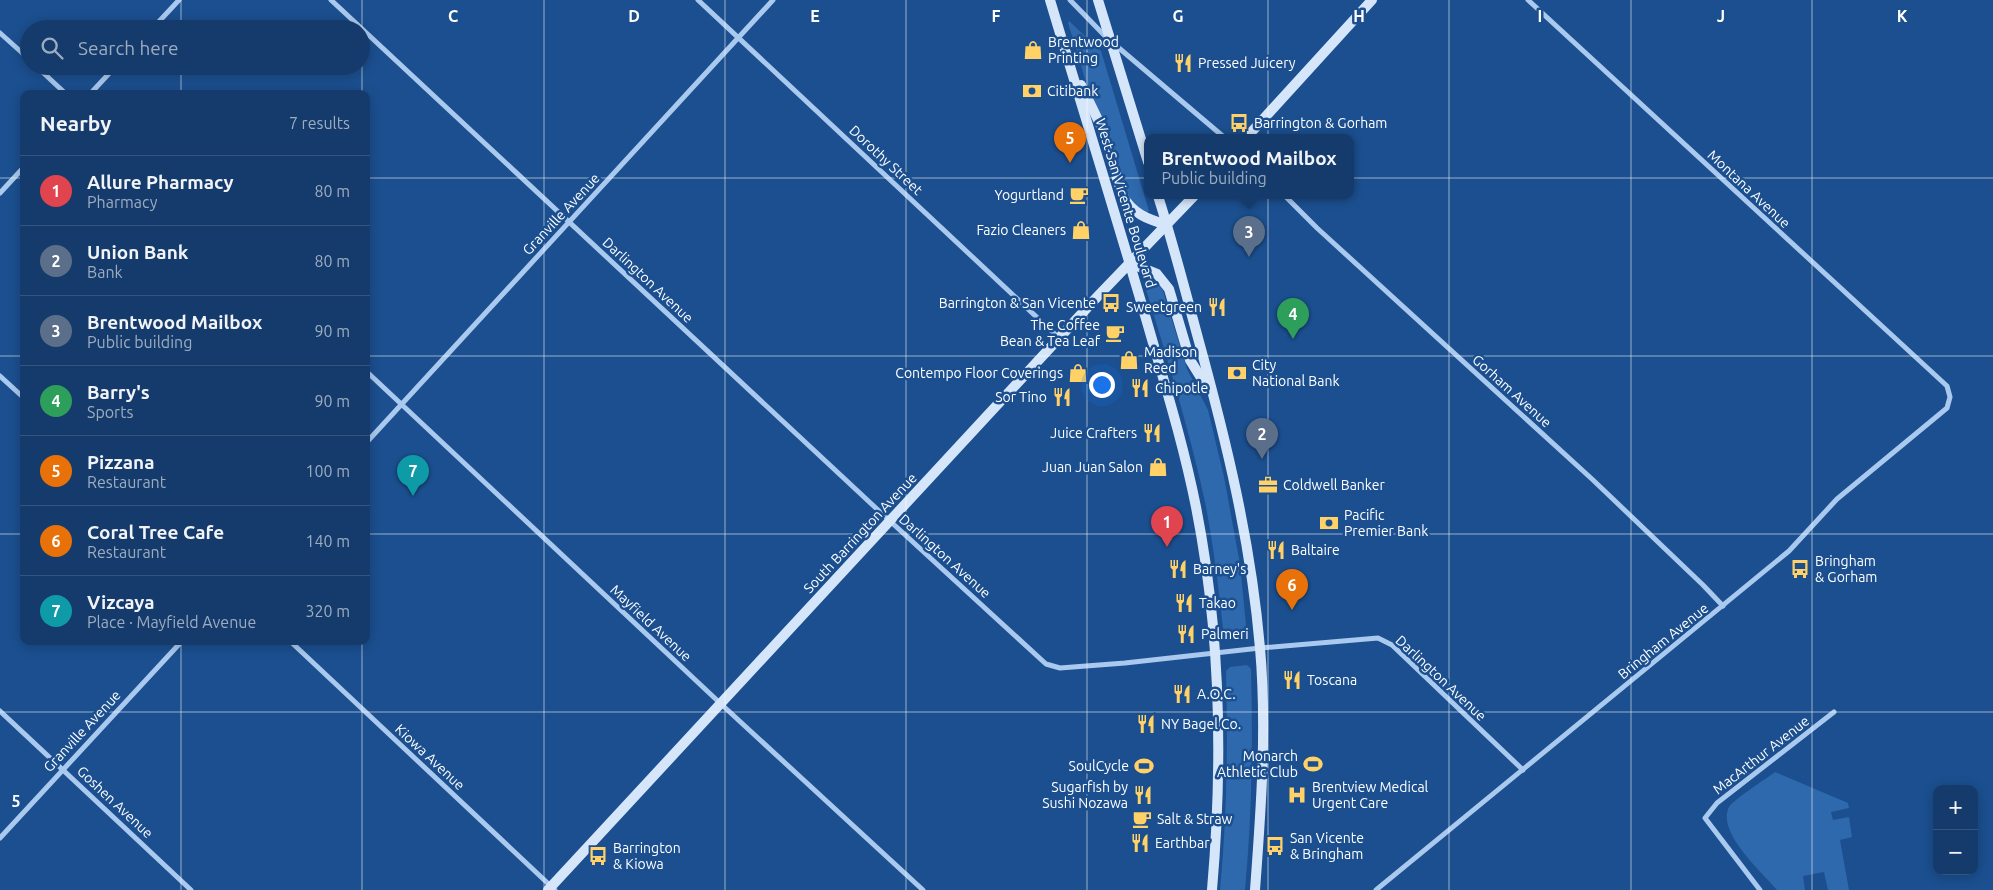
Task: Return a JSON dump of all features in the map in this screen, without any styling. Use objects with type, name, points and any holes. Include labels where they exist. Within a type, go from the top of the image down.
[{"type":"main road","name":"West San Vicente Boulevard","points":[[1050,0],[1130,263],[1179,434],[1196,506],[1206,569],[1215,654],[1219,728],[1219,786],[1212,890]]},
{"type":"main road","points":[[1098,0],[1144,149]]},
{"type":"main road","points":[[1250,134],[1372,0]]},
{"type":"main road","points":[[1068,58],[1102,128],[1122,195],[1127,204],[1134,212],[1144,218],[1167,225]]},
{"type":"main road","points":[[1159,199],[1216,403],[1240,508],[1252,579],[1260,648],[1262,710],[1261,791],[1255,890]]},
{"type":"main road","name":"South Barrington Avenue","points":[[552,889],[1059,338],[1191,199]]},
{"type":"main road","points":[[1130,263],[1157,274],[1169,289],[1190,360],[1216,403]]},
{"type":"street","points":[[160,20],[179,0]]},
{"type":"street","name":"Darlington Avenue","points":[[331,0],[352,20]]},
{"type":"street","name":"Dorothy Street","points":[[698,0],[1059,338]]},
{"type":"street","name":"Granville Avenue","points":[[370,439],[773,0]]},
{"type":"street","points":[[1070,0],[1110,40],[1220,134]]},
{"type":"street","name":"Montana Avenue","points":[[1528,0],[1947,386],[1950,397]]},
{"type":"street","points":[[0,33],[20,51]]},
{"type":"street","name":"Darlington Avenue","points":[[370,36],[890,522],[1046,664],[1053,667],[1084,666],[1378,638],[1392,645],[1523,770]]},
{"type":"street","points":[[46,75],[62,90]]},
{"type":"street","points":[[94,90],[108,75]]},
{"type":"street","points":[[0,193],[20,171]]},
{"type":"street","name":"Gorham Avenue","points":[[1288,199],[1317,228],[1593,480],[1703,585],[1722,606]]},
{"type":"street","name":"Mayfield Avenue","points":[[370,375],[721,704],[923,890]]},
{"type":"street","points":[[0,376],[20,394]]},
{"type":"street","name":"Bringham Avenue","points":[[1376,890],[1788,551],[1837,499],[1947,408],[1950,397]]},
{"type":"street","name":"Granville Avenue","points":[[0,838],[178,645]]},
{"type":"street","name":"Kiowa Avenue","points":[[294,645],[552,889]]},
{"type":"street","name":"Goshen Avenue","points":[[0,712],[191,890]]},
{"type":"street","name":"MacArthur Avenue","points":[[1760,890],[1705,818],[1717,803],[1834,712]]},
{"type":"shaded area","points":[[1069,21],[1101,51],[1149,211],[1146,213],[1140,211],[1127,195],[1104,120],[1089,92],[1068,23]]},
{"type":"shaded area","points":[[1146,275],[1159,284],[1163,291],[1187,369],[1208,410],[1224,477],[1240,564],[1247,635],[1224,637],[1214,553],[1199,474],[1169,364],[1144,283],[1144,276]]},
{"type":"shaded area","points":[[1247,665],[1251,669],[1252,752],[1251,807],[1245,890],[1220,890],[1226,781],[1226,671],[1230,667]]},
{"type":"shaded area","points":[[1775,772],[1848,803],[1849,808],[1831,812],[1833,820],[1849,817],[1852,837],[1840,840],[1849,890],[1828,890],[1824,872],[1803,876],[1805,890],[1777,890],[1742,851],[1735,840],[1729,828],[1727,817],[1729,807],[1743,794]]},
{"type":"place","name":"Brentwood Printing","points":[[1033,50]]},
{"type":"place","name":"Pressed Juicery","points":[[1183,63]]},
{"type":"place","name":"Citibank","points":[[1032,91]]},
{"type":"place","name":"Barrington & Gorham","points":[[1239,123]]},
{"type":"place","name":"Pizzana","points":[[1070,163]]},
{"type":"place","name":"Yogurtland","points":[[1079,195]]},
{"type":"place","name":"Fazio Cleaners","points":[[1081,230]]},
{"type":"place","name":"Brentwood Mailbox","points":[[1249,257]]},
{"type":"place","name":"Barrington & San Vicente","points":[[1111,303]]},
{"type":"place","name":"Sweetgreen","points":[[1217,307]]},
{"type":"place","name":"The Coffee Bean & Tea Leaf","points":[[1115,333]]},
{"type":"place","name":"Barry's","points":[[1293,339]]},
{"type":"place","name":"Madison Reed","points":[[1129,360]]},
{"type":"place","name":"Contempo Floor Coverings","points":[[1078,373]]},
{"type":"place","name":"City National Bank","points":[[1237,373]]},
{"type":"place","name":"Chipotle","points":[[1140,388]]},
{"type":"place","name":"Sor Tino","points":[[1062,397]]},
{"type":"place","name":"Juice Crafters","points":[[1152,433]]},
{"type":"place","name":"Union Bank","points":[[1262,459]]},
{"type":"place","name":"Juan Juan Salon","points":[[1158,467]]},
{"type":"place","name":"Coldwell Banker","points":[[1268,485]]},
{"type":"place","name":"Vizcaya","points":[[413,496]]},
{"type":"place","name":"Pacific Premier Bank","points":[[1329,523]]},
{"type":"place","name":"Allure Pharmacy","points":[[1167,547]]},
{"type":"place","name":"Baltaire","points":[[1276,550]]},
{"type":"place","name":"Barney's","points":[[1178,569]]},
{"type":"place","name":"Bringham & Gorham","points":[[1800,569]]},
{"type":"place","name":"Takao","points":[[1184,603]]},
{"type":"place","name":"Coral Tree Cafe","points":[[1292,610]]},
{"type":"place","name":"Palmeri","points":[[1186,634]]},
{"type":"place","name":"Toscana","points":[[1292,680]]},
{"type":"place","name":"A.O.C.","points":[[1182,694]]},
{"type":"place","name":"NY Bagel Co.","points":[[1146,724]]},
{"type":"place","name":"Monarch Athletic Club","points":[[1313,764]]},
{"type":"place","name":"SoulCycle","points":[[1144,766]]},
{"type":"place","name":"Sugarfish by Sushi Nozawa","points":[[1143,795]]},
{"type":"place","name":"Brentview Medical Urgent Care","points":[[1297,795]]},
{"type":"place","name":"Salt & Straw","points":[[1142,819]]},
{"type":"place","name":"Earthbar","points":[[1140,843]]},
{"type":"place","name":"San Vicente & Bringham","points":[[1275,846]]},
{"type":"place","name":"Barrington & Kiowa","points":[[598,856]]}]
